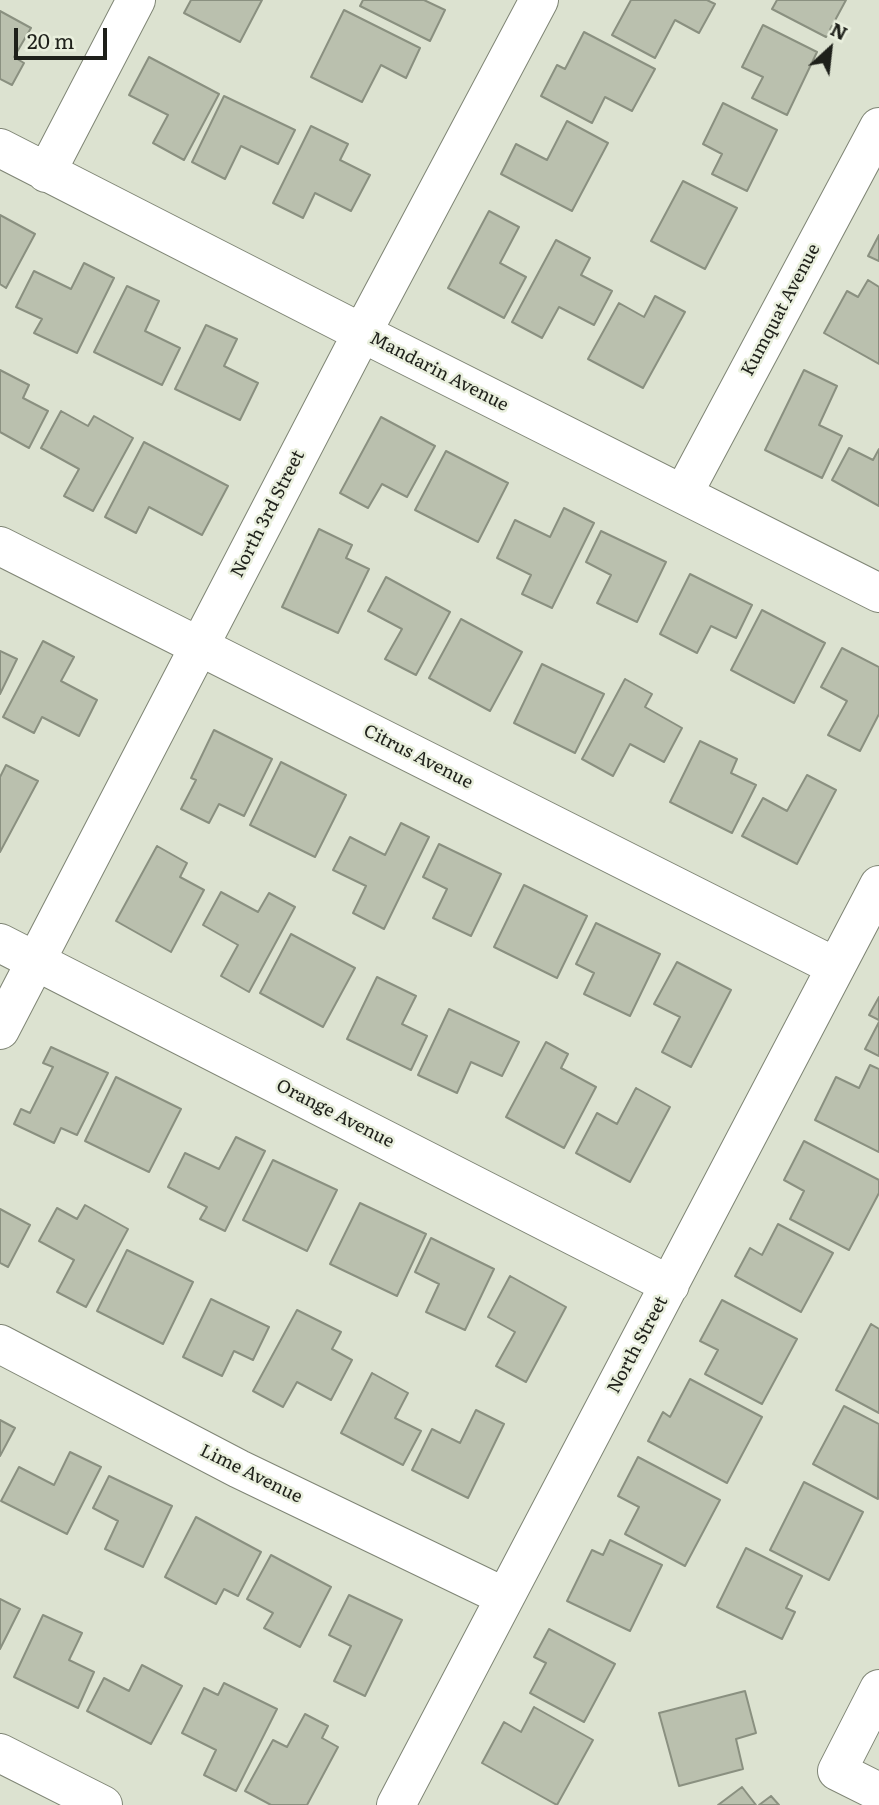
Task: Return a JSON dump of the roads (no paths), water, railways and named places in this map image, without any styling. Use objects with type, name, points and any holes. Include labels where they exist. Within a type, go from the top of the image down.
[{"type":"street","points":[[46,173],[136,0]]},
{"type":"street","name":"North 3rd Street","points":[[0,1030],[538,0]]},
{"type":"street","name":"Kumquat Avenue","points":[[683,494],[879,127]]},
{"type":"street","name":"Mandarin Avenue","points":[[0,148],[879,593]]},
{"type":"street","name":"Citrus Avenue","points":[[0,546],[836,967]]},
{"type":"street","name":"North Street","points":[[396,1805],[879,885]]},
{"type":"street","name":"Orange Avenue","points":[[0,943],[670,1285]]},
{"type":"street","name":"Lime Avenue","points":[[0,1344],[239,1469],[505,1597]]},
{"type":"street","points":[[879,1689],[837,1770],[879,1792]]},
{"type":"street","points":[[0,1753],[103,1805]]}]
